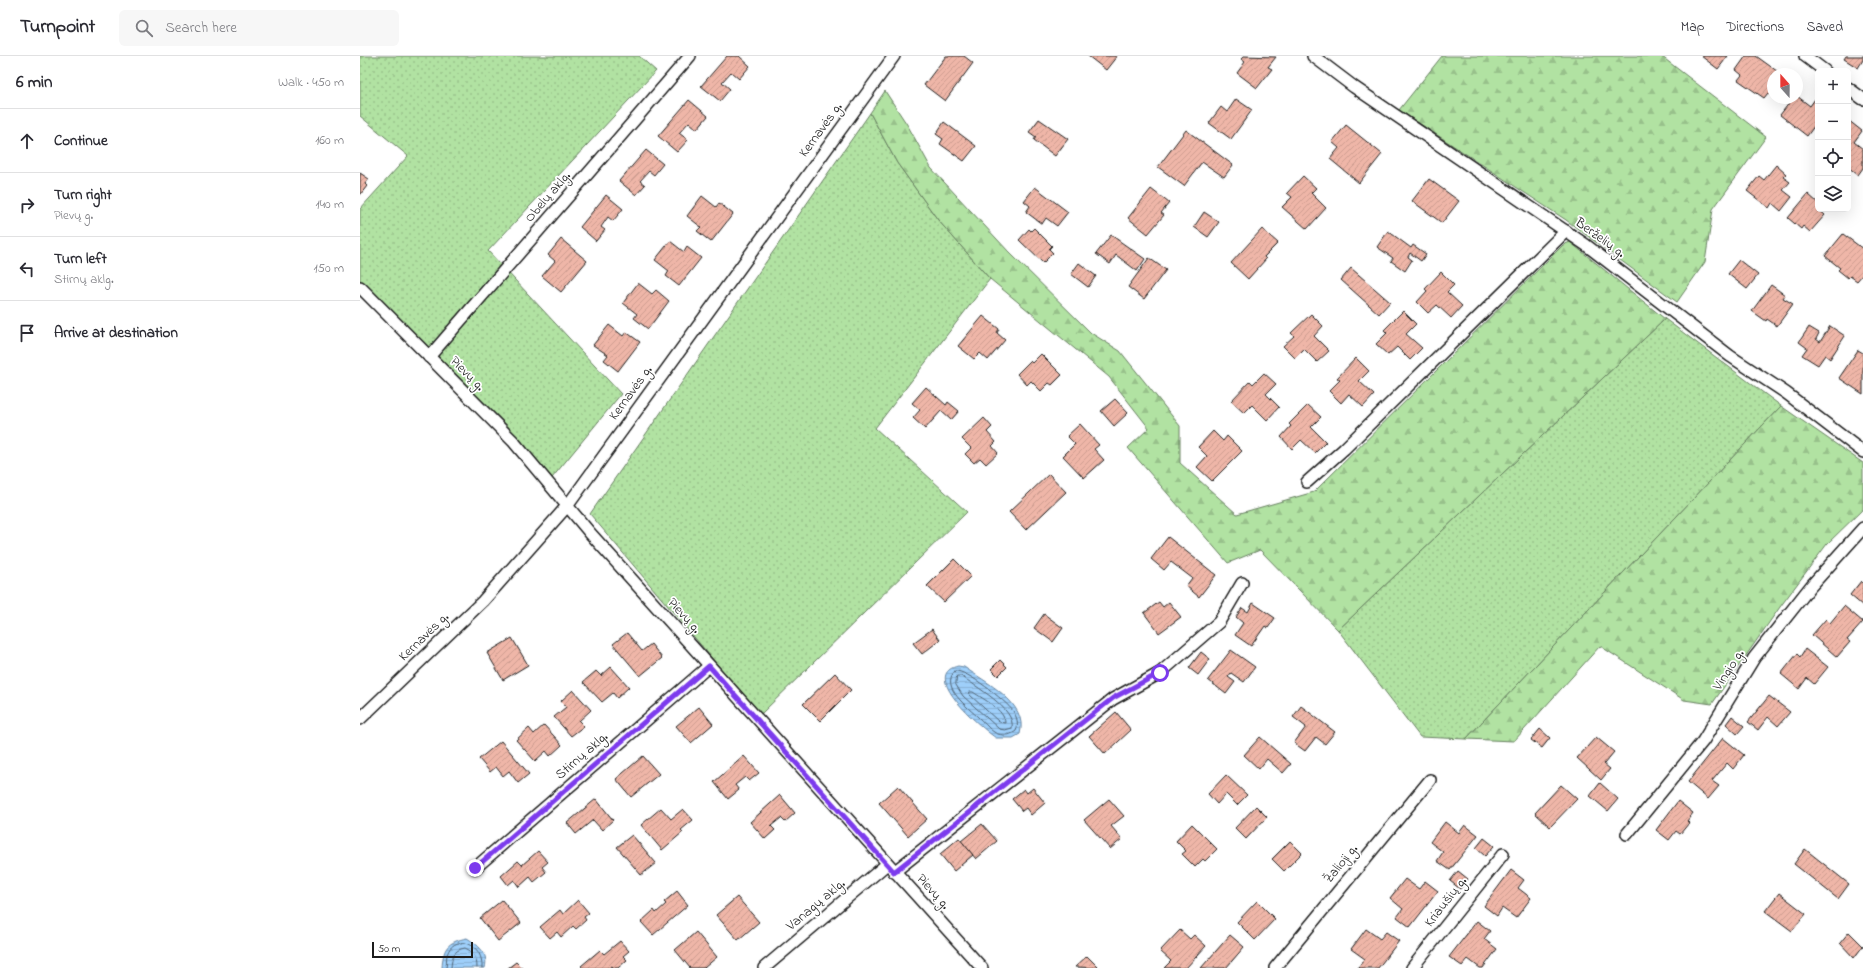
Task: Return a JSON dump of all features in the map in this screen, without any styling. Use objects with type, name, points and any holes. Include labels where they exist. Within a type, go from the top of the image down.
[{"type":"street","name":"Obelų aklg.","points":[[429,357],[690,56]]},
{"type":"street","name":"Kernavės g.","points":[[360,720],[483,601],[568,505],[894,56]]},
{"type":"street","name":"Berželių g.","points":[[1313,56],[1354,87],[1566,231],[1730,356],[1822,419],[1863,452]]},
{"type":"street","points":[[1805,56],[1821,68]]},
{"type":"street","points":[[1851,90],[1863,99]]},
{"type":"street","points":[[1307,482],[1344,449],[1566,231]]},
{"type":"street","name":"Pievų g.","points":[[360,287],[513,441],[590,533],[890,868],[982,968]]},
{"type":"street","name":"Vingio g.","points":[[1628,834],[1702,741],[1754,658],[1811,586],[1863,528]]},
{"type":"street","name":"Vanagų aklg.","points":[[764,968],[890,868],[1113,698],[1160,673],[1219,622],[1242,583]]},
{"type":"street","name":"Stirnų aklg.","points":[[475,868],[709,666]]},
{"type":"street","name":"Žalioji g.","points":[[1275,968],[1430,780]]},
{"type":"street","name":"Kriaušių g.","points":[[1412,968],[1503,854]]},
{"type":"green space","points":[[360,56],[639,56],[656,71],[488,251],[621,394],[552,478],[512,432],[360,280],[360,209],[408,156],[360,116]]},
{"type":"green space","points":[[1442,56],[1661,56],[1766,137],[1713,209],[1705,262],[1677,302],[1566,220],[1399,110]]},
{"type":"green space","points":[[885,91],[908,126],[931,168],[1009,252],[1091,333],[1120,351],[1180,426],[1180,463],[1237,514],[1314,492],[1563,245],[1570,242],[1665,319],[1338,630],[1260,550],[1228,563],[1128,448],[1149,428],[1109,377],[990,279],[938,220],[897,163],[870,113]]},
{"type":"green space","points":[[870,113],[897,163],[938,220],[990,279],[875,428],[967,512],[760,715],[590,514]]},
{"type":"green space","points":[[1665,319],[1781,406],[1466,739],[1420,737],[1338,630]]},
{"type":"green space","points":[[1781,406],[1863,463],[1863,509],[1827,544],[1780,607],[1712,704],[1684,700],[1600,646],[1514,741],[1466,739]]},
{"type":"water","points":[[958,666],[964,667],[1003,694],[1012,703],[1018,713],[1021,723],[1020,734],[1013,738],[996,738],[968,714],[949,691],[945,680],[948,671]]},
{"type":"water","points":[[467,938],[482,950],[486,963],[485,968],[442,968],[447,947],[455,942]]},
{"type":"building","points":[[727,56],[739,56],[750,66],[739,79],[731,72],[722,82],[730,89],[720,101],[701,86]]},
{"type":"building","points":[[946,56],[964,56],[973,63],[945,101],[924,85]]},
{"type":"building","points":[[1088,56],[1117,56],[1106,70]]},
{"type":"building","points":[[1244,56],[1276,57],[1268,67],[1272,69],[1257,88],[1237,73],[1245,62],[1241,59]]},
{"type":"building","points":[[1701,56],[1728,56],[1718,69]]},
{"type":"building","points":[[1746,56],[1756,56],[1773,68],[1767,68],[1767,94],[1764,98],[1738,80],[1742,75],[1736,70]]},
{"type":"building","points":[[1846,56],[1863,56],[1863,60],[1858,68],[1844,59]]},
{"type":"building","points":[[1236,99],[1252,110],[1231,139],[1209,123],[1221,107],[1227,112]]},
{"type":"building","points":[[1815,99],[1815,125],[1807,136],[1780,115],[1788,104],[1803,104],[1803,101],[1810,106]]},
{"type":"building","points":[[689,100],[708,116],[697,129],[689,122],[679,133],[688,140],[677,152],[658,136]]},
{"type":"building","points":[[1039,119],[1068,139],[1055,156],[1034,140],[1036,137],[1029,132]]},
{"type":"building","points":[[944,122],[976,146],[964,161],[940,144],[943,139],[936,134]]},
{"type":"building","points":[[1851,122],[1862,131],[1854,142],[1863,149],[1863,168],[1858,175],[1851,169]]},
{"type":"building","points":[[1346,125],[1382,154],[1359,183],[1330,159],[1339,148],[1332,142]]},
{"type":"building","points":[[1186,130],[1233,165],[1224,177],[1202,162],[1184,186],[1158,167]]},
{"type":"building","points":[[646,150],[663,164],[654,175],[649,171],[640,181],[645,185],[636,195],[619,181]]},
{"type":"building","points":[[1776,165],[1786,174],[1783,177],[1790,182],[1783,190],[1792,197],[1781,211],[1772,203],[1769,208],[1747,191],[1759,176],[1764,180]]},
{"type":"building","points":[[360,173],[369,179],[365,184],[367,186],[360,195]]},
{"type":"building","points":[[1303,176],[1316,188],[1311,193],[1326,208],[1307,229],[1282,207],[1292,197],[1287,193]]},
{"type":"building","points":[[1429,179],[1459,201],[1442,223],[1412,201]]},
{"type":"building","points":[[1035,187],[1068,212],[1057,226],[1046,218],[1042,224],[1026,212],[1030,206],[1024,201]]},
{"type":"building","points":[[1151,189],[1169,203],[1161,213],[1164,215],[1148,234],[1128,218]]},
{"type":"building","points":[[1808,194],[1815,200],[1815,212],[1822,212],[1825,215],[1810,232],[1803,226],[1801,229],[1788,218]]},
{"type":"building","points":[[606,195],[623,209],[613,221],[608,217],[601,227],[605,230],[596,241],[580,227]]},
{"type":"building","points":[[702,196],[716,207],[719,203],[733,214],[711,242],[697,231],[701,227],[687,216]]},
{"type":"building","points":[[1204,212],[1219,222],[1208,237],[1194,227]]},
{"type":"building","points":[[1034,228],[1052,246],[1049,249],[1053,253],[1043,263],[1019,240],[1029,229],[1031,231]]},
{"type":"building","points":[[1262,229],[1278,243],[1264,257],[1266,259],[1248,279],[1231,263]]},
{"type":"building","points":[[1388,231],[1411,248],[1413,245],[1426,254],[1421,261],[1410,253],[1408,257],[1412,260],[1405,271],[1391,261],[1393,258],[1377,247]]},
{"type":"building","points":[[1843,234],[1863,249],[1863,274],[1857,281],[1850,276],[1848,278],[1838,270],[1840,268],[1825,256]]},
{"type":"building","points":[[1111,235],[1145,259],[1137,271],[1116,255],[1110,264],[1096,254]]},
{"type":"building","points":[[561,239],[587,261],[561,292],[542,276],[555,261],[548,255]]},
{"type":"building","points":[[670,241],[684,252],[687,247],[701,258],[679,286],[666,276],[669,271],[655,260]]},
{"type":"building","points":[[1149,258],[1166,270],[1144,299],[1128,287]]},
{"type":"building","points":[[1739,260],[1758,275],[1747,289],[1728,274]]},
{"type":"building","points":[[1079,263],[1096,276],[1088,287],[1071,274]]},
{"type":"building","points":[[1351,268],[1390,302],[1379,314],[1341,280]]},
{"type":"building","points":[[1441,272],[1454,285],[1447,292],[1462,306],[1451,318],[1437,305],[1428,313],[1417,302],[1427,291],[1425,289]]},
{"type":"building","points":[[638,283],[652,294],[656,290],[669,301],[648,329],[634,318],[637,314],[623,303]]},
{"type":"building","points":[[1771,285],[1785,295],[1783,298],[1793,304],[1777,326],[1767,319],[1766,321],[1752,311]]},
{"type":"building","points":[[1403,311],[1416,324],[1406,334],[1422,348],[1410,360],[1397,347],[1388,355],[1376,344],[1387,333],[1384,330]]},
{"type":"building","points":[[1311,314],[1323,326],[1314,336],[1329,351],[1317,362],[1304,349],[1295,358],[1283,346],[1294,336],[1291,333]]},
{"type":"building","points":[[983,316],[999,329],[997,333],[1005,340],[988,360],[980,353],[974,359],[958,346]]},
{"type":"building","points":[[609,325],[623,336],[626,332],[640,342],[618,371],[604,360],[608,355],[593,345]]},
{"type":"building","points":[[1830,326],[1845,336],[1830,359],[1825,355],[1818,365],[1802,355],[1807,348],[1799,342],[1809,327],[1819,333],[1816,339],[1820,342]]},
{"type":"building","points":[[1858,350],[1863,353],[1863,394],[1839,378]]},
{"type":"building","points":[[1041,354],[1062,375],[1052,385],[1049,383],[1041,391],[1031,381],[1027,385],[1017,374],[1030,361],[1032,363]]},
{"type":"building","points":[[1356,358],[1369,371],[1359,381],[1374,395],[1363,407],[1349,394],[1341,403],[1329,391],[1340,380],[1337,378]]},
{"type":"building","points":[[1264,373],[1276,384],[1266,394],[1279,407],[1267,420],[1252,405],[1244,413],[1231,401],[1250,381],[1253,384]]},
{"type":"building","points":[[926,387],[946,405],[948,402],[959,411],[951,420],[941,411],[925,429],[913,418],[920,410],[912,403]]},
{"type":"building","points":[[1115,399],[1128,413],[1114,426],[1101,411]]},
{"type":"building","points":[[1308,405],[1321,417],[1311,427],[1326,442],[1315,453],[1301,440],[1292,449],[1281,437],[1291,426],[1289,424]]},
{"type":"building","points":[[984,418],[992,427],[987,432],[996,442],[992,446],[998,453],[986,464],[980,458],[974,463],[965,454],[971,448],[962,439]]},
{"type":"building","points":[[1080,424],[1099,445],[1094,449],[1104,460],[1084,478],[1063,456],[1075,444],[1067,436]]},
{"type":"building","points":[[1213,431],[1223,441],[1227,436],[1242,451],[1212,481],[1197,467],[1207,456],[1198,447]]},
{"type":"building","points":[[1049,474],[1066,492],[1026,530],[1009,512]]},
{"type":"building","points":[[1168,537],[1216,575],[1199,597],[1186,586],[1192,578],[1171,562],[1164,570],[1151,559]]},
{"type":"building","points":[[954,559],[971,576],[944,602],[927,586]]},
{"type":"building","points":[[1861,581],[1863,583],[1863,606],[1850,595]]},
{"type":"building","points":[[1159,602],[1163,607],[1169,602],[1181,617],[1159,633],[1144,613]]},
{"type":"building","points":[[1253,603],[1275,618],[1268,628],[1265,626],[1251,646],[1235,635],[1243,623],[1236,617],[1242,608],[1248,612]]},
{"type":"building","points":[[1844,606],[1863,622],[1847,640],[1850,642],[1837,657],[1812,635],[1826,619],[1830,623]]},
{"type":"building","points":[[1044,614],[1063,628],[1053,642],[1034,628]]},
{"type":"building","points":[[932,629],[940,640],[922,654],[913,643]]},
{"type":"building","points":[[627,633],[642,651],[651,644],[662,658],[640,676],[613,644]]},
{"type":"building","points":[[512,638],[528,665],[503,680],[487,653]]},
{"type":"building","points":[[1805,649],[1828,667],[1814,684],[1807,678],[1799,689],[1781,674],[1797,654],[1800,657]]},
{"type":"building","points":[[1231,650],[1255,667],[1244,682],[1231,673],[1228,677],[1235,682],[1226,694],[1208,680]]},
{"type":"building","points":[[1201,652],[1210,659],[1198,675],[1189,668]]},
{"type":"building","points":[[1000,660],[1007,667],[998,676],[991,669]]},
{"type":"building","points":[[611,667],[629,687],[617,698],[613,693],[602,702],[583,682],[596,671],[601,676]]},
{"type":"building","points":[[835,673],[851,690],[820,721],[803,704]]},
{"type":"building","points":[[573,690],[591,710],[579,721],[584,726],[571,736],[554,717],[566,707],[561,701]]},
{"type":"building","points":[[1769,696],[1790,712],[1778,726],[1768,717],[1758,730],[1748,722]]},
{"type":"building","points":[[1301,706],[1335,732],[1325,744],[1316,737],[1305,751],[1294,743],[1306,727],[1293,717]]},
{"type":"building","points":[[699,707],[713,724],[691,743],[676,726]]},
{"type":"building","points":[[1116,712],[1131,730],[1105,754],[1089,736]]},
{"type":"building","points":[[1732,716],[1744,726],[1737,734],[1726,724]]},
{"type":"building","points":[[544,725],[562,745],[550,756],[546,751],[535,761],[516,740],[529,728],[534,734]]},
{"type":"building","points":[[1540,729],[1550,738],[1542,748],[1531,740]]},
{"type":"building","points":[[1260,737],[1291,764],[1283,773],[1267,759],[1259,769],[1244,755]]},
{"type":"building","points":[[1596,737],[1614,752],[1604,764],[1610,769],[1601,780],[1577,758]]},
{"type":"building","points":[[1723,738],[1744,755],[1733,769],[1727,763],[1712,781],[1719,786],[1708,799],[1688,782]]},
{"type":"building","points":[[501,741],[529,774],[518,783],[509,771],[503,776],[496,767],[490,772],[479,759]]},
{"type":"building","points":[[643,756],[659,774],[631,797],[616,779]]},
{"type":"building","points":[[744,756],[759,773],[749,781],[745,777],[735,785],[739,790],[728,799],[714,782]]},
{"type":"building","points":[[1226,775],[1247,795],[1237,805],[1226,794],[1217,804],[1208,794]]},
{"type":"building","points":[[1600,783],[1618,799],[1608,811],[1590,796]]},
{"type":"building","points":[[1561,785],[1577,799],[1550,827],[1535,813]]},
{"type":"building","points":[[898,786],[927,819],[908,836],[879,803]]},
{"type":"building","points":[[1033,788],[1045,803],[1031,815],[1026,808],[1022,811],[1012,799],[1024,789],[1027,793]]},
{"type":"building","points":[[780,795],[795,813],[785,822],[781,818],[771,826],[775,830],[765,839],[750,822]]},
{"type":"building","points":[[596,799],[613,820],[602,830],[593,820],[576,834],[567,823]]},
{"type":"building","points":[[1109,799],[1124,816],[1111,826],[1122,839],[1110,849],[1084,820]]},
{"type":"building","points":[[1678,801],[1693,813],[1687,821],[1689,823],[1680,834],[1676,831],[1669,840],[1656,830]]},
{"type":"building","points":[[1256,806],[1267,817],[1246,839],[1235,828]]},
{"type":"building","points":[[661,808],[671,819],[683,809],[693,820],[681,830],[683,832],[662,850],[641,825]]},
{"type":"building","points":[[1445,822],[1459,833],[1465,825],[1478,835],[1450,870],[1437,861],[1443,852],[1430,842]]},
{"type":"building","points":[[982,824],[997,841],[976,859],[961,841]]},
{"type":"building","points":[[1192,824],[1217,849],[1205,861],[1203,859],[1195,867],[1182,854],[1186,851],[1176,841]]},
{"type":"building","points":[[632,835],[656,863],[641,875],[617,847]]},
{"type":"building","points":[[959,838],[973,855],[954,871],[940,854]]},
{"type":"building","points":[[1484,838],[1494,846],[1485,856],[1476,848]]},
{"type":"building","points":[[1290,841],[1302,853],[1284,871],[1272,859]]},
{"type":"building","points":[[1805,849],[1849,884],[1838,899],[1794,864]]},
{"type":"building","points":[[538,851],[548,862],[542,867],[546,872],[534,882],[530,877],[519,887],[514,880],[508,885],[501,876],[518,861],[522,865]]},
{"type":"building","points":[[1511,870],[1524,880],[1518,888],[1531,898],[1516,918],[1502,908],[1497,916],[1484,906]]},
{"type":"building","points":[[1458,871],[1468,879],[1460,889],[1450,881]]},
{"type":"building","points":[[1405,879],[1419,889],[1425,881],[1438,891],[1410,927],[1397,917],[1403,909],[1390,898]]},
{"type":"building","points":[[677,891],[688,905],[653,935],[641,922],[654,910],[656,913],[666,904],[664,902]]},
{"type":"building","points":[[1779,893],[1806,914],[1792,931],[1765,911]]},
{"type":"building","points":[[737,897],[759,922],[738,940],[716,915]]},
{"type":"building","points":[[502,900],[521,923],[498,941],[480,918]]},
{"type":"building","points":[[578,900],[589,913],[584,917],[586,920],[576,929],[573,926],[561,937],[557,932],[550,938],[540,927],[560,910],[563,914]]},
{"type":"building","points":[[1257,901],[1275,919],[1255,940],[1237,922]]},
{"type":"building","points":[[1477,921],[1490,931],[1484,939],[1497,949],[1483,968],[1480,968],[1468,959],[1462,966],[1449,957]]},
{"type":"building","points":[[1366,929],[1380,939],[1386,932],[1399,941],[1378,968],[1359,968],[1358,967],[1365,959],[1351,949]]},
{"type":"building","points":[[1180,930],[1190,939],[1194,935],[1206,946],[1186,968],[1164,968],[1171,961],[1160,951]]},
{"type":"building","points":[[696,932],[717,957],[704,968],[690,968],[675,950]]},
{"type":"building","points":[[1849,932],[1863,946],[1854,958],[1840,943]]},
{"type":"building","points":[[1230,935],[1244,947],[1226,968],[1201,968]]},
{"type":"building","points":[[620,941],[629,951],[623,956],[627,960],[618,968],[614,968],[612,966],[609,968],[583,968],[581,966],[600,950],[604,954]]},
{"type":"building","points":[[1087,956],[1099,968],[1075,967]]},
{"type":"building","points":[[516,962],[522,968],[508,968]]},
{"type":"route","points":[[475,868],[709,666],[894,872],[1113,698],[1142,685],[1160,673]]}]
